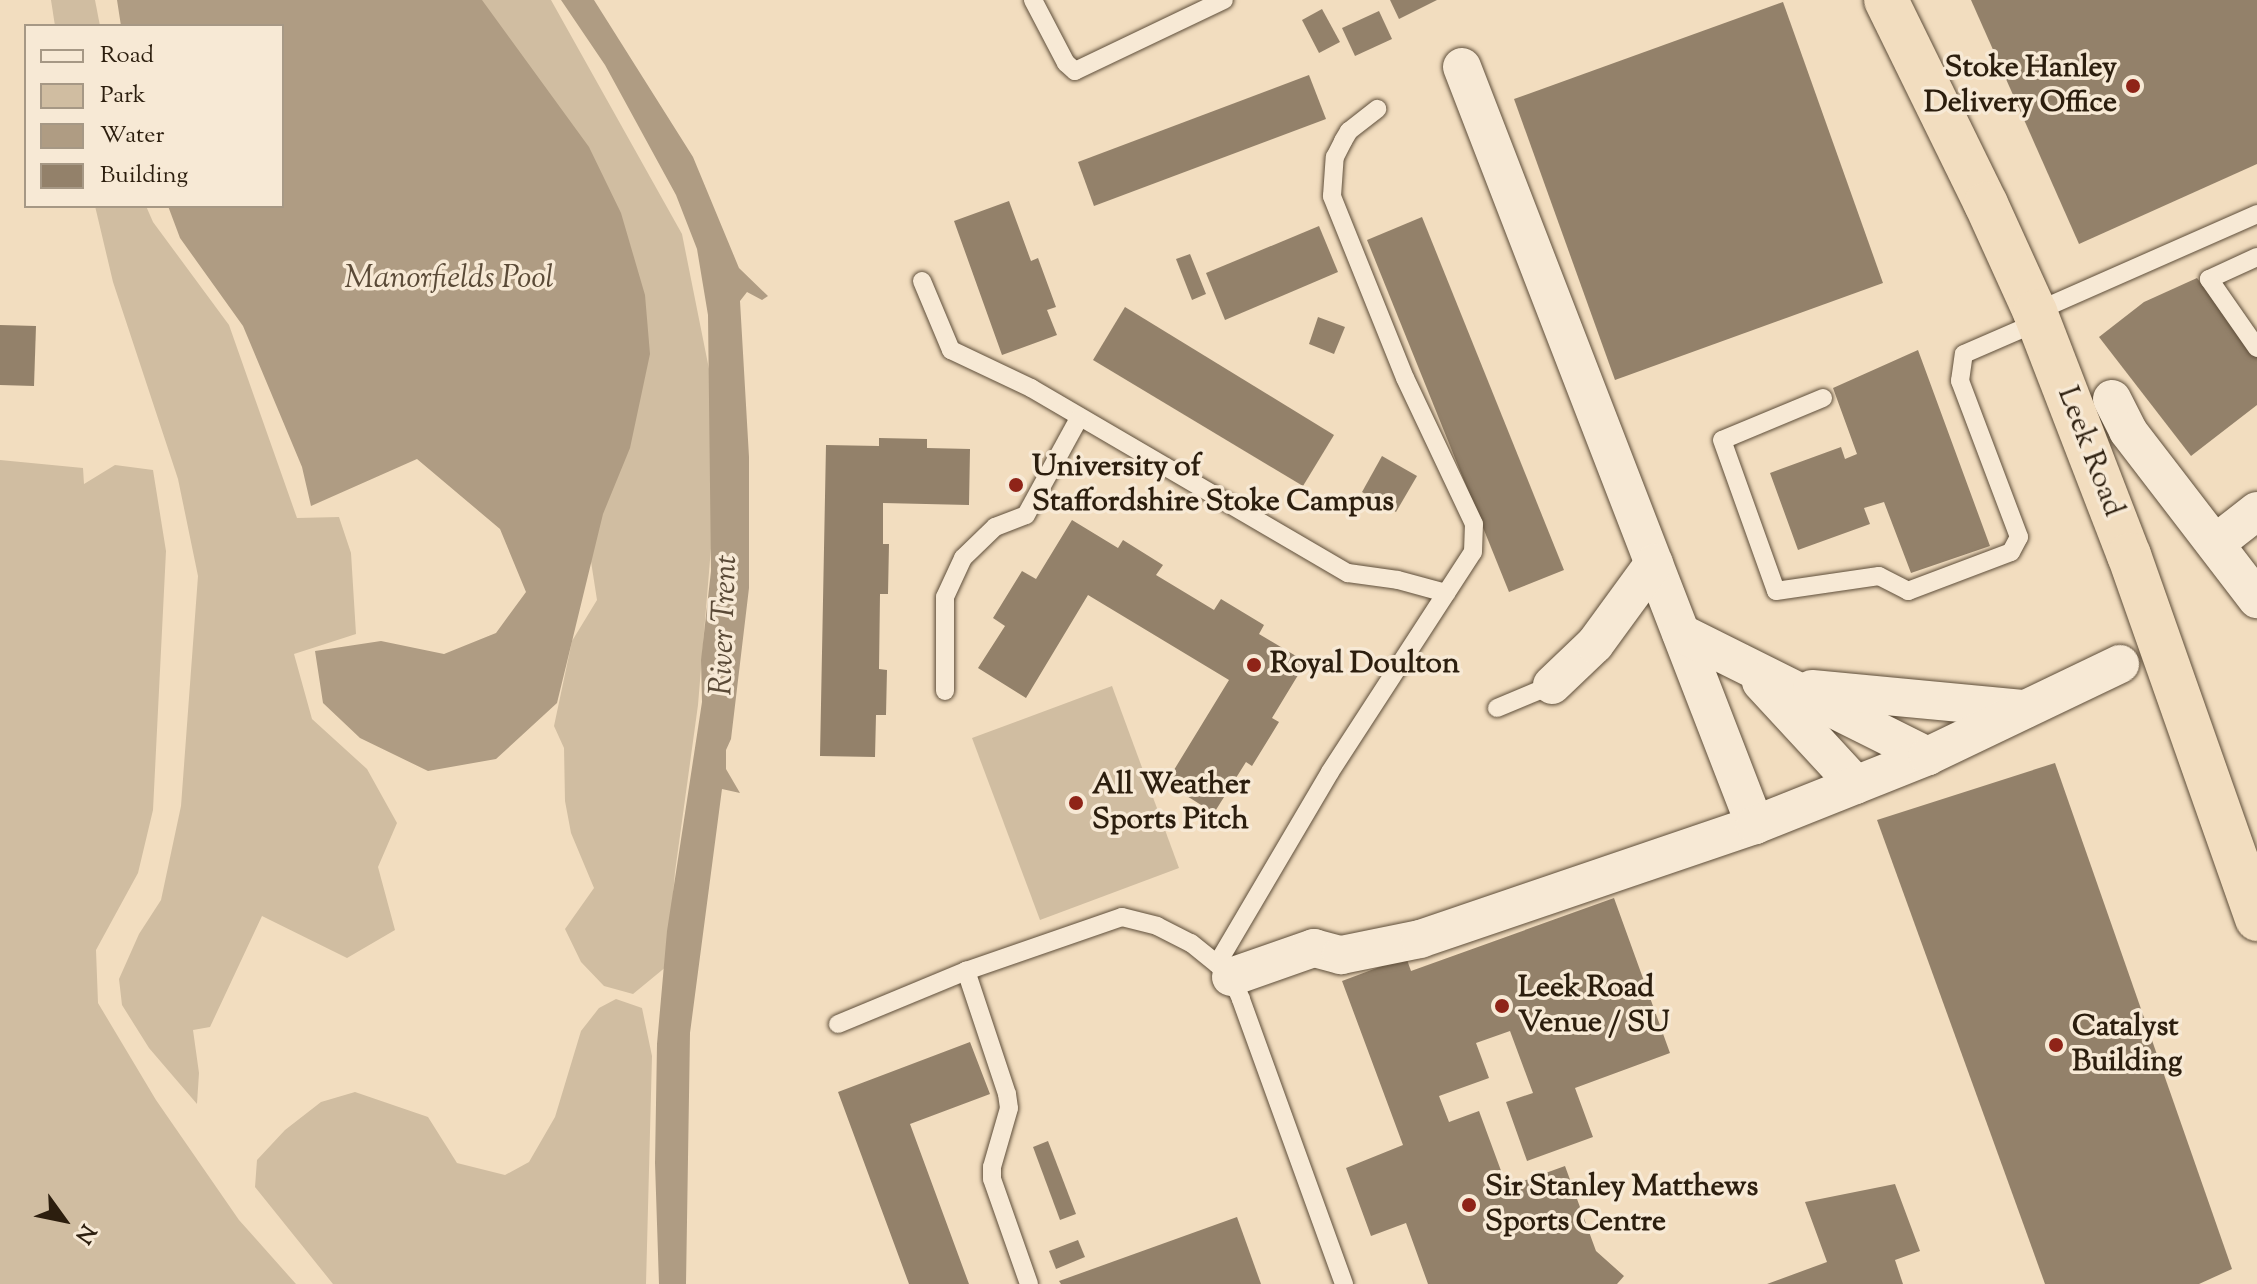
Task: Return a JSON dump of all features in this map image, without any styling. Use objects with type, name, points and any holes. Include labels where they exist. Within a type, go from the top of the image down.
[{"type":"highway","name":"Leek Road","points":[[1891,2],[2036,317],[2129,555],[2257,919]]},
{"type":"street","points":[[1462,67],[1755,825]]},
{"type":"street","points":[[2112,399],[2128,431],[2257,599]]},
{"type":"street","points":[[2216,543],[2257,511]]},
{"type":"street","points":[[1552,685],[1595,644],[1654,563]]},
{"type":"street","points":[[1681,633],[1928,756]]},
{"type":"street","points":[[1224,971],[1314,948],[1341,955],[1420,939],[1755,825],[1928,756],[2120,664]]},
{"type":"street","points":[[1746,665],[1856,785]]},
{"type":"street","points":[[1789,687],[2026,709]]},
{"type":"lane","points":[[1033,0],[1066,63],[1075,71],[1216,2]]},
{"type":"lane","points":[[1224,971],[1330,772],[1473,552],[1474,524],[1405,378],[1332,196],[1335,157],[1343,141],[1349,131],[1377,109]]},
{"type":"lane","points":[[1823,398],[1722,440],[1776,591],[1879,576],[1908,591],[2011,552],[2019,537],[1960,381],[1964,354],[2257,214]]},
{"type":"lane","points":[[2257,257],[2209,279],[2257,348]]},
{"type":"lane","points":[[922,281],[951,350],[1031,388],[1348,573],[1398,580],[1446,593]]},
{"type":"lane","points":[[945,691],[945,597],[963,558],[995,527],[1026,515],[1079,418]]},
{"type":"lane","points":[[1497,708],[1552,685]]},
{"type":"lane","points":[[838,1024],[966,971],[1122,917],[1157,926],[1191,943],[1224,971],[1344,1284]]},
{"type":"lane","points":[[966,971],[1007,1094],[1009,1108],[992,1167],[992,1179],[1029,1284]]},
{"type":"green space","points":[[51,0],[95,0],[100,24],[55,24]]},
{"type":"green space","points":[[428,0],[551,0],[682,234],[711,379],[714,512],[698,705],[675,872],[667,966],[633,994],[604,986],[581,962],[565,929],[594,888],[571,833],[565,801],[564,748],[554,726],[572,641],[597,600],[590,555]]},
{"type":"green space","points":[[95,208],[147,208],[153,222],[229,325],[297,518],[339,517],[351,553],[356,634],[294,654],[312,719],[367,769],[397,823],[378,867],[395,930],[347,958],[262,916],[210,1027],[193,1030],[199,1073],[197,1104],[149,1048],[122,1005],[119,979],[139,934],[161,900],[181,806],[198,576],[178,479],[113,282]]},
{"type":"green space","points":[[0,460],[83,468],[84,484],[115,465],[153,470],[166,551],[153,810],[138,873],[96,950],[98,1003],[156,1100],[239,1220],[296,1284],[0,1284]]},
{"type":"green space","name":"All Weather Sports Pitch","points":[[1112,686],[1179,868],[1040,920],[972,738]]},
{"type":"green space","points":[[616,999],[642,1008],[652,1056],[646,1284],[333,1284],[255,1187],[257,1160],[285,1130],[321,1102],[355,1092],[428,1117],[457,1163],[505,1175],[529,1162],[555,1117],[581,1031],[599,1008]]},
{"type":"water","name":"Manorfields Pool","points":[[117,0],[482,0],[589,147],[621,213],[645,295],[650,354],[630,448],[603,514],[557,703],[496,759],[428,771],[360,738],[323,703],[315,651],[381,641],[444,654],[496,633],[526,592],[500,529],[417,459],[311,506],[302,467],[243,326],[180,238],[169,208],[284,208],[284,24],[121,24]]},
{"type":"water","name":"River Trent","points":[[561,0],[594,0],[693,157],[739,268],[768,296],[762,300],[747,292],[740,301],[749,457],[749,588],[726,769],[740,793],[722,789],[690,1033],[686,1284],[659,1284],[655,1163],[657,1044],[667,931],[702,702],[701,660],[711,571],[708,315],[697,249],[676,195],[605,65]]},
{"type":"building","points":[[1390,0],[1437,0],[1399,19]]},
{"type":"building","name":"Stoke Hanley Delivery Office","points":[[1971,0],[2257,0],[2257,164],[2079,244]]},
{"type":"building","points":[[1783,2],[1883,283],[1615,380],[1514,99]]},
{"type":"building","points":[[1322,9],[1340,42],[1319,53],[1302,20]]},
{"type":"building","points":[[1379,11],[1392,39],[1355,56],[1342,28]]},
{"type":"building","points":[[1309,75],[1326,119],[1094,206],[1078,162]]},
{"type":"building","points":[[1009,201],[1031,261],[1038,258],[1056,307],[1047,310],[1057,335],[1002,355],[954,221]]},
{"type":"building","points":[[1422,217],[1564,570],[1509,592],[1367,240]]},
{"type":"building","points":[[1319,226],[1338,272],[1225,320],[1206,273]]},
{"type":"building","points":[[1190,254],[1206,294],[1192,300],[1176,259]]},
{"type":"building","points":[[2197,278],[2257,356],[2257,405],[2191,456],[2099,337],[2144,302]]},
{"type":"building","points":[[1125,307],[1334,435],[1303,486],[1093,360]]},
{"type":"building","points":[[1318,317],[1345,327],[1334,354],[1309,344]]},
{"type":"building","points":[[0,325],[36,326],[34,386],[0,385]]},
{"type":"building","points":[[1918,350],[1990,546],[1911,573],[1884,502],[1864,508],[1870,524],[1798,550],[1770,473],[1841,447],[1845,459],[1857,454],[1833,388]]},
{"type":"building","points":[[879,438],[927,439],[927,448],[970,449],[969,505],[883,503],[883,544],[889,544],[888,594],[880,594],[879,669],[887,670],[886,715],[876,715],[875,757],[820,756],[826,445],[879,446]]},
{"type":"building","points":[[1382,456],[1417,476],[1396,512],[1362,492]]},
{"type":"building","name":"Royal Doulton","points":[[1072,520],[1118,548],[1123,540],[1163,565],[1156,575],[1214,610],[1221,599],[1264,625],[1259,634],[1306,662],[1272,718],[1279,722],[1252,766],[1246,762],[1214,813],[1166,783],[1229,680],[1088,595],[1026,698],[978,668],[1005,626],[993,618],[1022,571],[1036,579]]},
{"type":"building","name":"Catalyst Building","points":[[2055,763],[2232,1269],[2199,1284],[2045,1284],[1877,820]]},
{"type":"building","name":"Leek Road Venue / SU","points":[[1614,898],[1670,1053],[1575,1088],[1593,1137],[1527,1161],[1506,1102],[1533,1093],[1510,1031],[1476,1043],[1489,1078],[1439,1096],[1449,1122],[1479,1111],[1507,1187],[1565,1166],[1596,1251],[1624,1276],[1617,1284],[1428,1284],[1406,1223],[1371,1236],[1346,1168],[1403,1145],[1342,981],[1406,957],[1411,971]]},
{"type":"building","points":[[970,1042],[990,1094],[910,1124],[969,1284],[909,1284],[838,1092]]},
{"type":"building","points":[[1048,1141],[1076,1214],[1060,1220],[1033,1147]]},
{"type":"building","points":[[1895,1184],[1920,1251],[1895,1260],[1903,1284],[1767,1284],[1827,1262],[1805,1202]]},
{"type":"building","points":[[1237,1217],[1261,1284],[1061,1284],[1059,1281]]},
{"type":"building","points":[[1078,1240],[1085,1257],[1056,1269],[1049,1251]]},
{"type":"place","name":"Stoke Hanley Delivery Office","points":[[2133,86]]},
{"type":"place","name":"University of Staffordshire Stoke Campus","points":[[1016,485]]},
{"type":"place","name":"Royal Doulton","points":[[1254,665]]},
{"type":"place","name":"All Weather Sports Pitch","points":[[1076,803]]},
{"type":"place","name":"Leek Road Venue / SU","points":[[1502,1006]]},
{"type":"place","name":"Catalyst Building","points":[[2056,1045]]},
{"type":"place","name":"Sir Stanley Matthews Sports Centre","points":[[1469,1205]]}]
